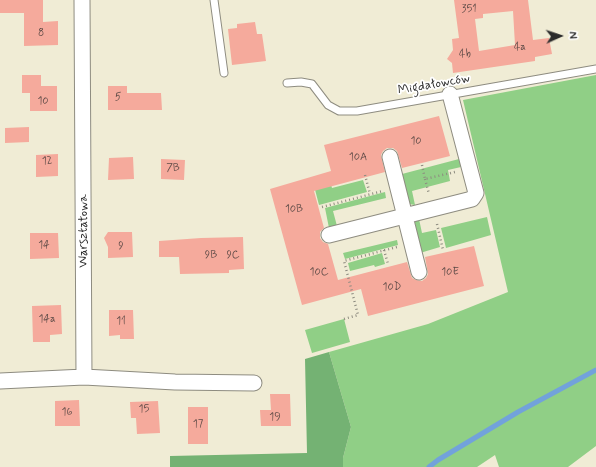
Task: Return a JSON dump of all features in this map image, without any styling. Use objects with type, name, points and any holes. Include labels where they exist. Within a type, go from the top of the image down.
[{"type":"street","name":"Warsztatowa","points":[[82,0],[84,377]]},
{"type":"street","points":[[329,235],[472,199],[476,193],[450,94]]},
{"type":"street","points":[[390,157],[419,272]]},
{"type":"street","points":[[0,381],[84,377],[175,382],[254,383]]},
{"type":"lane","points":[[214,0],[224,73]]},
{"type":"lane","name":"Migdałowców","points":[[287,83],[301,82],[312,84],[328,105],[340,111],[357,111],[596,69]]},
{"type":"path","points":[[422,165],[425,179],[469,168]]},
{"type":"path","points":[[364,175],[370,194]]},
{"type":"path","points":[[434,209],[443,250]]},
{"type":"path","points":[[384,250],[388,264]]},
{"type":"green space","points":[[596,75],[596,446],[568,467],[499,467],[495,455],[477,467],[343,467],[343,458],[351,427],[329,352],[428,324],[508,292],[463,100]]},
{"type":"green space","points":[[459,159],[461,167],[448,170],[450,181],[412,191],[415,205],[409,204],[402,174]]},
{"type":"green space","points":[[328,174],[332,188],[363,180],[367,192],[319,205],[312,178]]},
{"type":"green space","points":[[385,192],[386,198],[333,211],[337,226],[329,228],[325,208]]},
{"type":"green space","points":[[487,217],[491,235],[446,248],[441,228]]},
{"type":"green space","points":[[419,219],[422,233],[436,230],[440,247],[420,253],[415,223],[415,220]]},
{"type":"green space","points":[[397,240],[398,245],[345,259],[343,253]]},
{"type":"green space","points":[[382,253],[385,264],[350,271],[348,263]]},
{"type":"green space","points":[[344,319],[350,342],[312,353],[305,330]]},
{"type":"green space","points":[[329,352],[351,427],[343,458],[343,467],[170,467],[170,456],[307,453],[305,359]]},
{"type":"building","points":[[0,0],[43,0],[43,22],[58,21],[58,45],[24,46],[24,13],[0,13]]},
{"type":"building","points":[[454,0],[528,0],[533,40],[549,38],[552,54],[535,57],[535,61],[453,73],[452,63],[447,59],[453,50],[452,39],[459,38]],"holes":[[[513,11],[515,45],[479,51],[475,19],[483,18],[483,14]]]},
{"type":"building","points":[[255,22],[257,34],[262,34],[266,61],[232,65],[228,29],[237,28],[237,24]]},
{"type":"building","points":[[22,75],[41,75],[41,86],[57,86],[57,111],[30,111],[30,93],[22,93]]},
{"type":"building","points":[[108,86],[127,86],[127,93],[161,93],[162,110],[108,110]]},
{"type":"building","points":[[439,116],[450,156],[402,168],[397,151],[393,148],[387,148],[381,155],[385,172],[314,191],[324,228],[320,232],[320,238],[323,242],[328,244],[338,280],[407,262],[412,278],[422,281],[428,274],[425,257],[474,246],[484,286],[368,316],[361,289],[302,305],[270,189],[331,171],[324,145]]},
{"type":"building","points":[[29,127],[29,142],[5,143],[5,128]]},
{"type":"building","points":[[58,154],[58,176],[36,177],[36,155]]},
{"type":"building","points":[[133,157],[134,179],[108,180],[109,158]]},
{"type":"building","points":[[161,159],[185,160],[184,180],[161,179]]},
{"type":"building","points":[[108,232],[132,232],[133,257],[108,258],[108,247],[104,238]]},
{"type":"building","points":[[30,233],[58,233],[59,258],[30,259]]},
{"type":"building","points":[[243,237],[244,269],[229,270],[229,273],[180,274],[179,257],[159,257],[159,241]]},
{"type":"building","points":[[61,305],[62,334],[50,335],[50,342],[33,342],[32,306]]},
{"type":"building","points":[[109,310],[133,310],[134,339],[120,339],[120,335],[109,336]]},
{"type":"building","points":[[270,394],[290,394],[291,426],[261,426],[260,410],[271,410]]},
{"type":"building","points":[[79,400],[80,426],[55,426],[55,401]]},
{"type":"building","points":[[158,401],[160,433],[137,434],[136,418],[131,418],[130,402]]},
{"type":"building","points":[[188,407],[208,407],[208,444],[188,444]]},
{"type":"waterway","points":[[429,467],[438,460],[518,412],[596,370]]}]
